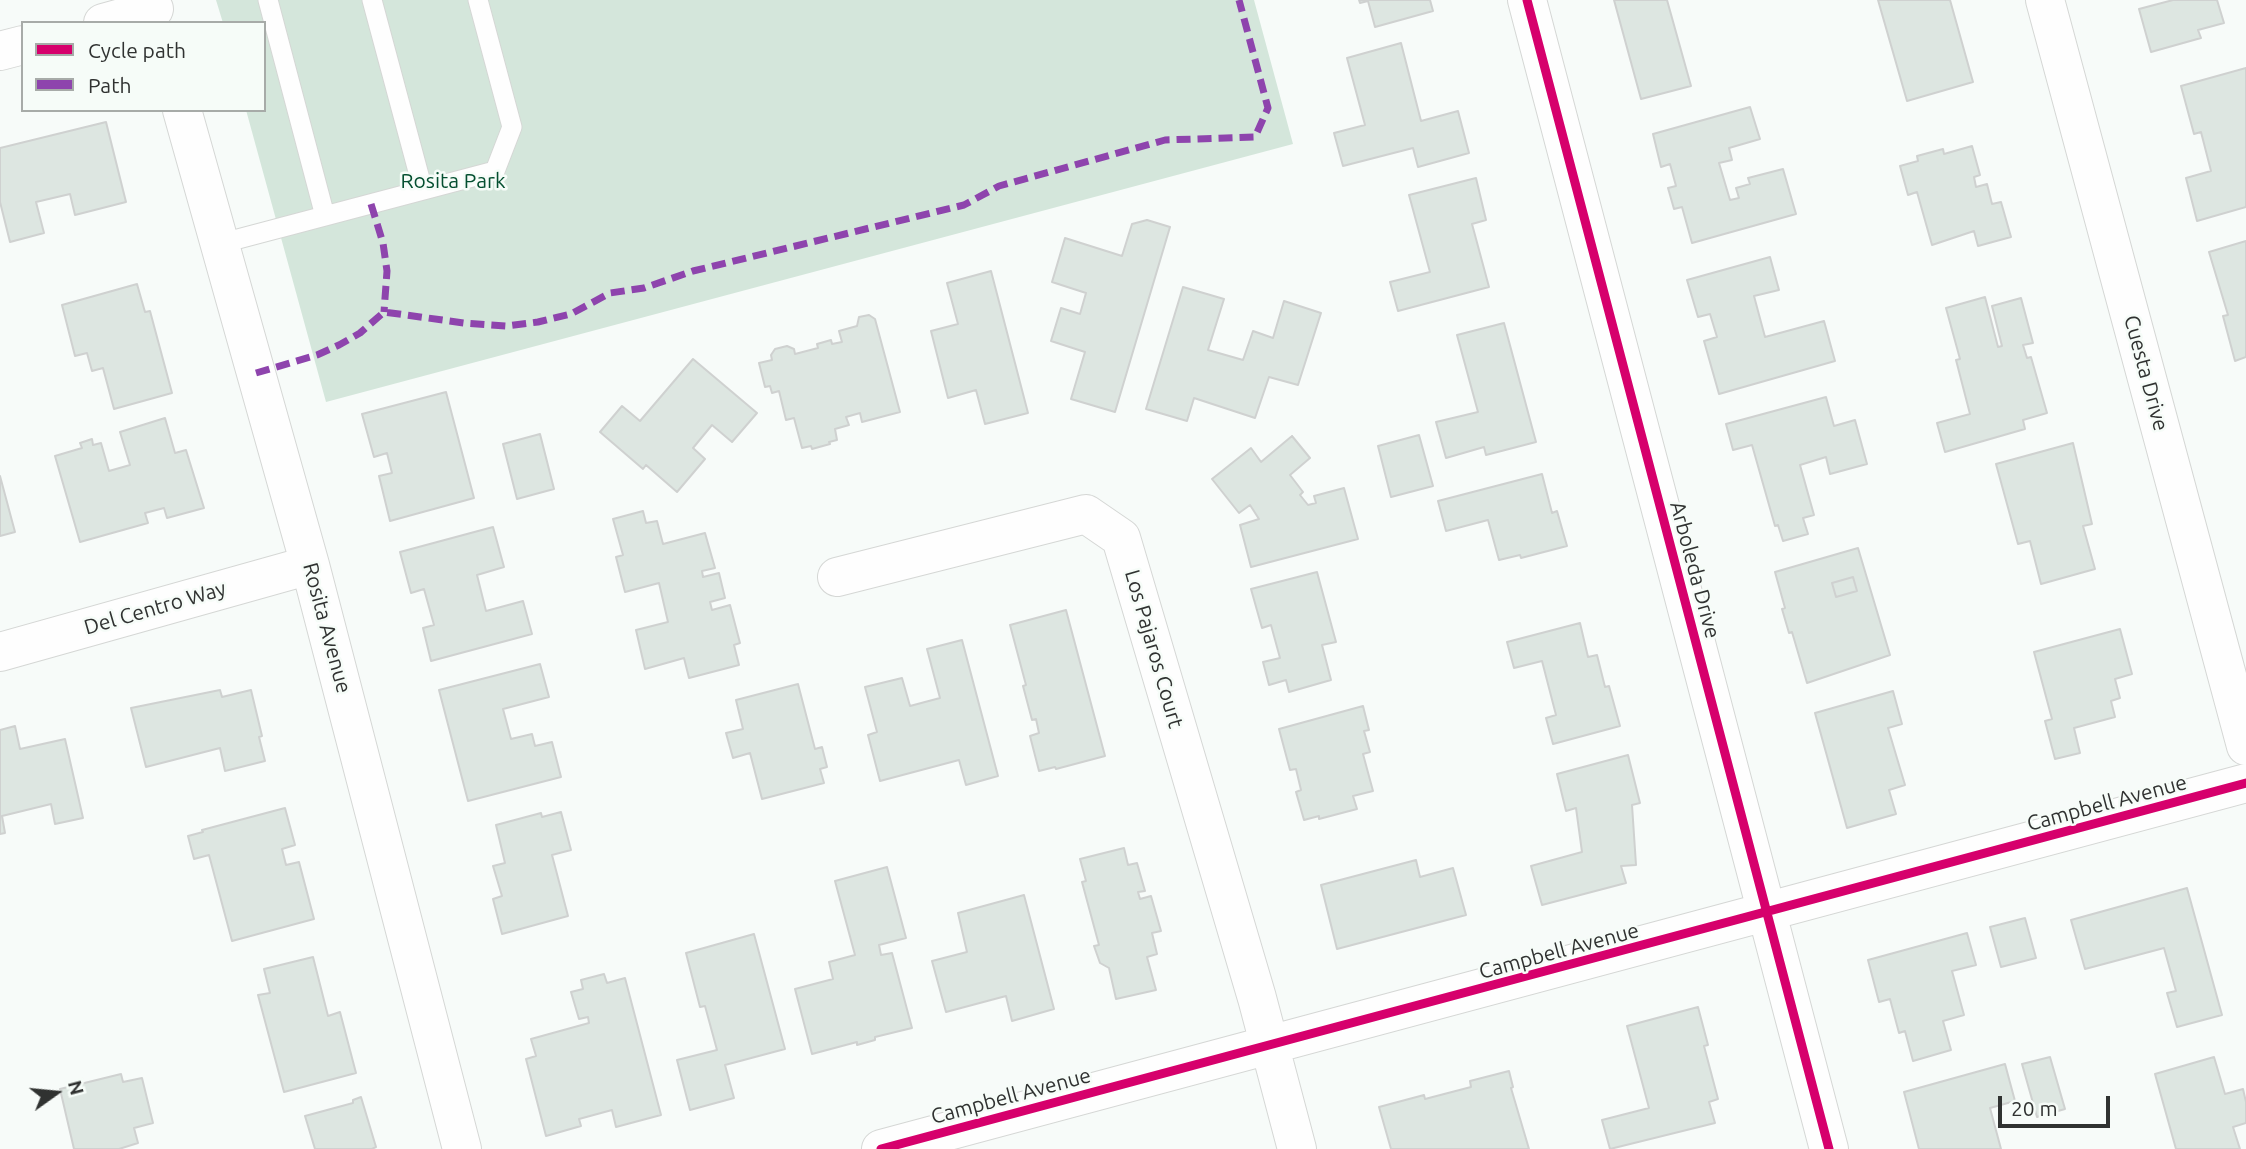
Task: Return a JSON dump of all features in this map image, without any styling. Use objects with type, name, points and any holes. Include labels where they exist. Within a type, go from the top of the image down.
[{"type":"street","name":"Arboleda Drive","points":[[1527,0],[1829,1149]]},
{"type":"street","name":"Cuesta Drive","points":[[2045,0],[2246,746]]},
{"type":"street","points":[[111,21],[154,10]]},
{"type":"street","points":[[0,51],[21,46]]},
{"type":"street","name":"Rosita Avenue","points":[[183,112],[310,565],[462,1149]]},
{"type":"street","name":"Los Pajaros Court","points":[[837,577],[1086,514],[1121,538],[1271,1046],[1297,1149]]},
{"type":"street","name":"Del Centro Way","points":[[0,652],[310,565]]},
{"type":"street","name":"Campbell Avenue","points":[[881,1149],[2246,783]]},
{"type":"lane","points":[[268,0],[325,216]]},
{"type":"lane","points":[[372,0],[423,190]]},
{"type":"lane","points":[[219,244],[495,171],[512,127],[478,0]]},
{"type":"green space","name":"Rosita Park","points":[[216,0],[1254,0],[1293,144],[326,402],[247,112],[266,112],[266,21],[222,21]]},
{"type":"building","points":[[1359,0],[1430,0],[1433,11],[1375,27],[1368,1],[1360,3]]},
{"type":"building","points":[[1614,0],[1667,0],[1691,86],[1641,99]]},
{"type":"building","points":[[1878,0],[1950,0],[1973,82],[1907,101]]},
{"type":"building","points":[[2173,0],[2217,0],[2224,23],[2198,30],[2201,38],[2151,52],[2139,9]]},
{"type":"building","points":[[1401,43],[1421,121],[1458,111],[1469,153],[1418,167],[1413,148],[1343,166],[1334,133],[1365,125],[1347,58]]},
{"type":"building","points":[[2246,68],[2246,207],[2197,221],[2186,178],[2211,171],[2201,132],[2194,134],[2181,86]]},
{"type":"building","points":[[1750,107],[1760,139],[1729,148],[1732,160],[1719,163],[1730,200],[1739,198],[1736,188],[1750,184],[1748,178],[1783,169],[1796,214],[1692,243],[1682,207],[1674,209],[1668,188],[1676,186],[1670,164],[1661,167],[1653,134]]},
{"type":"building","points":[[106,122],[126,202],[75,215],[70,194],[36,202],[44,233],[10,242],[0,202],[0,148]]},
{"type":"building","points":[[1972,146],[1980,175],[1974,177],[1976,187],[1987,184],[1992,204],[2001,202],[2011,237],[1978,246],[1974,231],[1932,245],[1917,192],[1908,195],[1900,166],[1918,161],[1917,156],[1943,149],[1944,154]]},
{"type":"building","points":[[1476,178],[1486,220],[1472,224],[1489,287],[1398,311],[1390,282],[1430,272],[1409,195]]},
{"type":"building","points":[[1147,220],[1170,227],[1115,412],[1071,399],[1085,352],[1051,341],[1061,308],[1080,314],[1086,293],[1052,282],[1065,238],[1122,256],[1132,224]]},
{"type":"building","points":[[2246,241],[2246,357],[2235,361],[2223,316],[2228,315],[2209,252]]},
{"type":"building","points":[[1770,257],[1779,290],[1754,296],[1765,337],[1824,321],[1835,361],[1719,394],[1704,341],[1717,337],[1710,314],[1698,317],[1687,280]]},
{"type":"building","points":[[991,271],[1028,413],[985,424],[976,390],[948,398],[931,331],[958,324],[947,283]]},
{"type":"building","points":[[137,284],[145,312],[150,311],[172,393],[114,409],[103,368],[92,371],[87,353],[75,356],[62,305]]},
{"type":"building","points":[[1183,287],[1224,299],[1208,350],[1243,360],[1253,331],[1273,338],[1284,301],[1321,313],[1298,385],[1269,377],[1255,418],[1194,398],[1187,421],[1146,409]]},
{"type":"building","points":[[1985,297],[1998,347],[2002,346],[1992,306],[2021,298],[2033,343],[2023,345],[2027,358],[2031,357],[2047,413],[2023,420],[2025,429],[1945,452],[1937,423],[1970,414],[1956,360],[1960,359],[1946,308]]},
{"type":"building","points":[[869,315],[875,319],[900,412],[862,422],[860,413],[846,417],[849,425],[835,429],[837,440],[812,449],[811,446],[802,448],[794,418],[786,420],[779,391],[772,393],[770,386],[765,387],[759,363],[772,360],[771,355],[775,349],[787,346],[794,349],[795,354],[818,348],[817,344],[831,340],[832,344],[842,342],[839,331],[857,326],[859,317]]},
{"type":"building","points":[[1504,323],[1536,442],[1486,455],[1484,447],[1446,458],[1436,422],[1478,412],[1457,335]]},
{"type":"building","points":[[693,359],[757,413],[732,442],[712,425],[693,448],[705,459],[677,492],[646,465],[643,469],[600,432],[622,406],[640,421]]},
{"type":"building","points":[[446,392],[474,498],[390,521],[379,476],[392,473],[387,453],[374,457],[362,414]]},
{"type":"building","points":[[1826,397],[1834,426],[1855,420],[1867,464],[1830,474],[1826,457],[1800,465],[1814,515],[1803,518],[1808,534],[1783,541],[1778,525],[1775,526],[1752,445],[1733,450],[1726,424]]},
{"type":"building","points":[[165,418],[175,453],[186,450],[204,508],[167,518],[164,508],[145,513],[148,523],[80,542],[55,456],[82,448],[80,443],[92,439],[93,445],[101,443],[109,471],[130,465],[120,432]]},
{"type":"building","points":[[540,434],[554,489],[517,499],[503,444]]},
{"type":"building","points":[[1419,435],[1433,486],[1391,497],[1378,446]]},
{"type":"building","points":[[1292,436],[1310,458],[1290,475],[1303,492],[1300,495],[1308,505],[1316,503],[1314,496],[1344,488],[1358,539],[1251,567],[1240,525],[1259,519],[1250,505],[1239,513],[1212,479],[1251,448],[1261,462]]},
{"type":"building","points":[[2073,443],[2092,524],[2083,526],[2095,569],[2041,584],[2030,541],[2018,544],[1996,464]]},
{"type":"building","points":[[1542,474],[1552,513],[1557,511],[1567,546],[1521,558],[1520,555],[1499,560],[1488,520],[1446,531],[1438,501]]},
{"type":"building","points":[[0,476],[15,532],[0,536]]},
{"type":"building","points":[[643,511],[646,523],[657,521],[663,544],[705,533],[715,568],[702,571],[703,577],[719,573],[725,598],[710,602],[712,610],[730,605],[740,643],[734,645],[739,665],[689,678],[684,658],[645,669],[636,630],[668,622],[659,583],[625,592],[616,557],[623,555],[613,519]]},
{"type":"building","points":[[493,527],[504,567],[477,575],[486,611],[523,601],[532,634],[431,661],[423,628],[434,625],[424,589],[411,593],[400,552]]},
{"type":"building","points":[[1858,548],[1890,655],[1807,683],[1792,632],[1789,633],[1782,609],[1785,608],[1775,572]],"holes":[[[1853,577],[1857,591],[1836,597],[1832,583]]]},
{"type":"building","points":[[1317,572],[1336,642],[1322,645],[1331,680],[1289,692],[1286,680],[1269,685],[1263,662],[1280,658],[1271,625],[1262,628],[1251,589]]},
{"type":"building","points":[[1853,577],[1857,591],[1836,597],[1832,583]]},
{"type":"building","points":[[1066,610],[1105,756],[1039,771],[1030,736],[1039,733],[1036,719],[1032,720],[1010,625]]},
{"type":"building","points":[[1580,623],[1588,657],[1597,655],[1605,687],[1609,686],[1620,726],[1553,744],[1546,718],[1556,715],[1542,661],[1514,668],[1507,642]]},
{"type":"building","points":[[2120,629],[2132,674],[2115,679],[2120,698],[2111,701],[2115,717],[2074,728],[2080,753],[2055,759],[2045,721],[2052,719],[2034,652]]},
{"type":"building","points":[[962,640],[998,776],[966,785],[959,760],[880,781],[868,735],[877,732],[865,687],[902,678],[910,706],[940,698],[927,649]]},
{"type":"building","points":[[540,664],[549,697],[503,709],[511,739],[532,734],[535,746],[552,742],[561,777],[468,801],[439,690]]},
{"type":"building","points":[[798,684],[815,749],[822,747],[827,767],[820,769],[824,783],[762,799],[750,753],[733,758],[726,733],[743,729],[736,700]]},
{"type":"building","points":[[220,690],[222,697],[251,690],[265,761],[225,771],[220,748],[146,767],[131,708]]},
{"type":"building","points":[[1893,691],[1902,724],[1888,728],[1905,785],[1889,790],[1896,814],[1847,828],[1815,713]]},
{"type":"building","points":[[1363,706],[1369,730],[1364,731],[1370,752],[1363,754],[1373,791],[1353,796],[1357,809],[1304,820],[1296,792],[1301,790],[1296,769],[1290,770],[1279,729]]},
{"type":"building","points":[[15,726],[20,749],[65,739],[83,818],[55,824],[51,804],[2,816],[5,833],[0,834],[0,730]]},
{"type":"building","points":[[1628,755],[1640,803],[1632,805],[1636,865],[1621,866],[1626,883],[1542,905],[1531,866],[1582,852],[1576,808],[1566,811],[1557,774]]},
{"type":"building","points":[[285,808],[295,845],[282,849],[286,865],[299,862],[314,919],[232,941],[209,855],[194,859],[188,836]]},
{"type":"building","points":[[561,812],[571,850],[552,855],[568,916],[502,934],[493,899],[502,896],[493,866],[505,863],[496,825],[541,813],[542,817]]},
{"type":"building","points":[[1124,848],[1128,865],[1137,863],[1145,891],[1138,892],[1140,899],[1151,896],[1161,931],[1152,933],[1157,954],[1147,957],[1156,990],[1116,999],[1109,968],[1100,963],[1094,946],[1099,945],[1082,882],[1086,881],[1080,859]]},
{"type":"building","points":[[1416,860],[1420,877],[1453,868],[1466,915],[1337,949],[1321,885]]},
{"type":"building","points":[[887,867],[906,938],[879,945],[881,955],[892,953],[912,1028],[875,1037],[875,1040],[857,1045],[857,1042],[812,1054],[795,989],[833,979],[829,962],[855,955],[835,881]]},
{"type":"building","points":[[2187,888],[2222,1015],[2177,1027],[2167,993],[2176,991],[2164,948],[2085,969],[2071,920]]},
{"type":"building","points":[[1024,895],[1054,1009],[1012,1021],[1006,996],[946,1012],[932,961],[967,952],[958,913]]},
{"type":"building","points":[[2025,918],[2036,958],[2001,967],[1990,927]]},
{"type":"building","points":[[1967,933],[1976,965],[1952,971],[1964,1015],[1943,1021],[1951,1050],[1913,1061],[1905,1031],[1899,1033],[1890,999],[1879,1002],[1868,960]]},
{"type":"building","points":[[754,934],[785,1049],[725,1065],[734,1098],[690,1110],[677,1060],[717,1050],[705,1006],[700,1007],[686,953]]},
{"type":"building","points":[[313,957],[328,1016],[340,1012],[356,1073],[284,1092],[258,995],[270,993],[264,969]]},
{"type":"building","points":[[604,974],[607,983],[625,978],[661,1115],[616,1127],[612,1110],[579,1119],[581,1126],[546,1136],[526,1059],[536,1056],[531,1039],[589,1023],[588,1017],[579,1019],[571,992],[583,989],[581,980]]},
{"type":"building","points":[[1698,1007],[1708,1045],[1704,1046],[1718,1099],[1709,1102],[1715,1123],[1610,1149],[1602,1120],[1649,1108],[1627,1026]]},
{"type":"building","points":[[2050,1057],[2065,1109],[2037,1117],[2022,1064]]},
{"type":"building","points":[[2214,1057],[2225,1094],[2243,1089],[2246,1123],[2233,1127],[2240,1149],[2176,1149],[2155,1074]]},
{"type":"building","points":[[2005,1064],[2015,1101],[1990,1108],[2001,1149],[1919,1149],[1904,1092]]},
{"type":"building","points":[[1509,1071],[1513,1087],[1511,1088],[1529,1149],[1391,1149],[1379,1107],[1424,1095],[1425,1099],[1471,1087],[1470,1081]]},
{"type":"building","points":[[121,1074],[123,1082],[142,1078],[153,1123],[134,1128],[138,1143],[119,1149],[74,1149],[60,1089]]},
{"type":"building","points":[[361,1097],[376,1147],[315,1149],[305,1116],[353,1103],[353,1100]]},
{"type":"marked path","points":[[256,373],[317,355],[339,345],[360,333],[384,312],[506,326],[538,322],[571,314],[610,293],[644,288],[693,271],[964,205],[999,186],[1165,140],[1255,137],[1268,108],[1239,0]]},
{"type":"marked path","points":[[371,204],[383,243],[387,271],[384,312]]},
{"type":"cycle path","points":[[1527,0],[1829,1149]]},
{"type":"cycle path","points":[[881,1149],[2246,783]]}]
